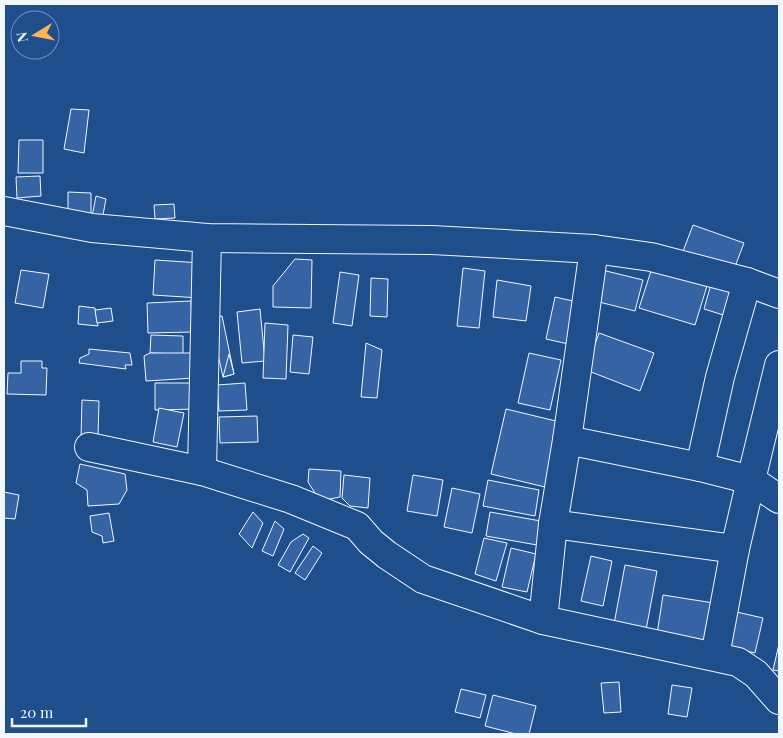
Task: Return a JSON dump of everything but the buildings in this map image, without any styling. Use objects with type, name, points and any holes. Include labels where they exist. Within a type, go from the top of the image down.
[{"type":"street","points":[[4,211],[92,228],[207,238],[432,240],[594,249],[651,257],[747,282],[779,294]]},
{"type":"street","points":[[202,471],[207,238]]},
{"type":"street","points":[[543,620],[552,524],[567,440],[594,249]]},
{"type":"street","points":[[700,467],[720,378],[747,282]]},
{"type":"street","points":[[715,656],[735,550],[779,365]]},
{"type":"street","points":[[567,440],[700,467],[751,480],[779,499]]},
{"type":"street","points":[[89,447],[202,471],[291,500],[357,526],[371,542],[388,556],[423,579],[543,620],[738,662],[756,674],[779,700]]},
{"type":"street","points":[[552,524],[735,550]]}]
